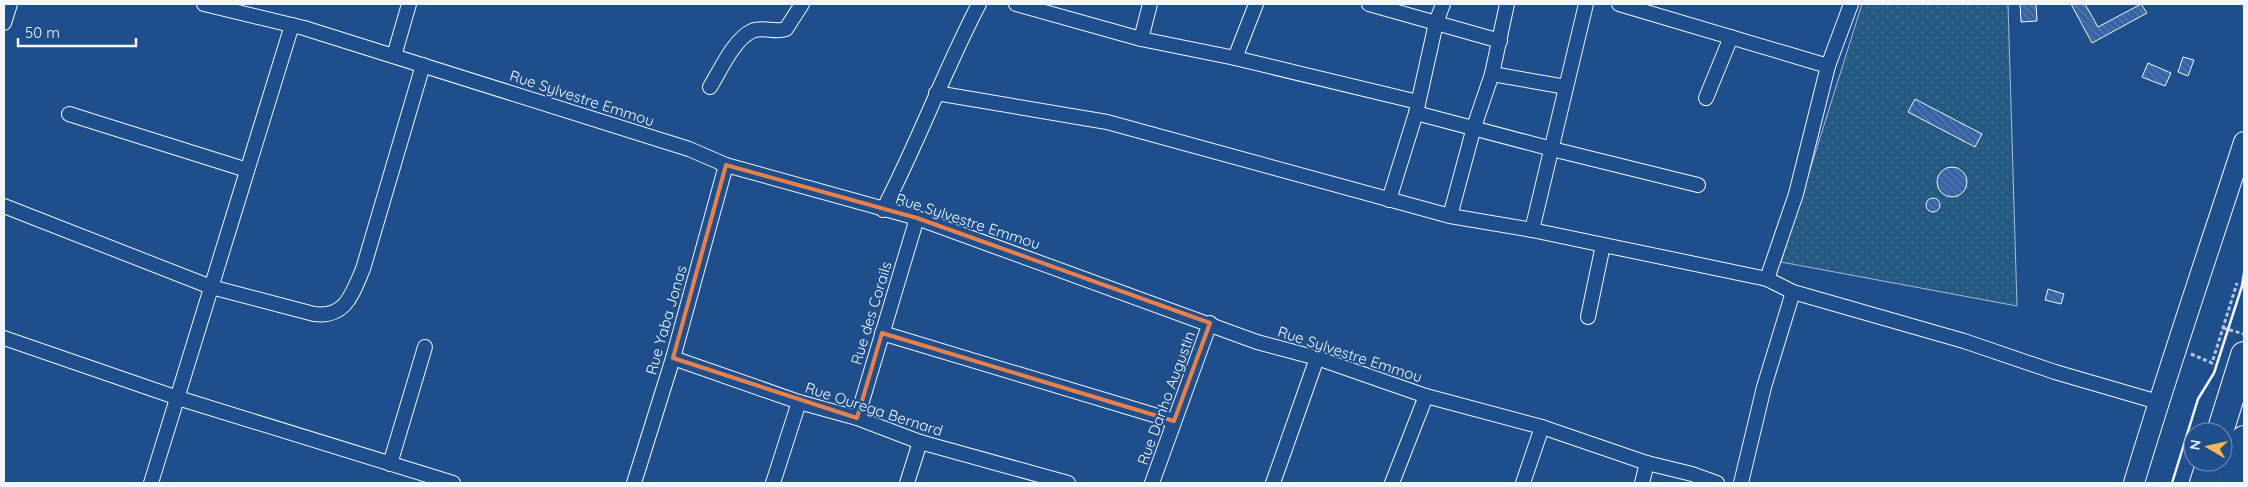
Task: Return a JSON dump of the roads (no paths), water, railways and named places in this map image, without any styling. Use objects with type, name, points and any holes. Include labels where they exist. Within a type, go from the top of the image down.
[{"type":"highway","points":[[2223,422],[2244,355]]},
{"type":"highway","points":[[2230,483],[2244,439]]},
{"type":"street","points":[[4,23],[10,4]]},
{"type":"street","name":"Rue Sylvestre Emmou","points":[[204,4],[292,25],[689,150],[726,164],[883,210],[917,218],[1210,323],[1257,342],[1317,358],[1426,396],[1542,426],[1647,463],[1692,474],[1717,483]]},
{"type":"street","points":[[394,56],[409,4]]},
{"type":"street","points":[[710,87],[741,38],[752,30],[766,29],[779,32],[786,30],[802,4]]},
{"type":"street","points":[[883,210],[979,4]]},
{"type":"street","points":[[1016,4],[1059,10],[1140,39],[1235,58],[1417,107],[1474,127],[1552,149],[1698,185]]},
{"type":"street","points":[[1140,39],[1150,4]]},
{"type":"street","points":[[1235,58],[1256,4]]},
{"type":"street","points":[[1369,4],[1500,41]]},
{"type":"street","points":[[1388,200],[1417,107],[1436,23],[1443,4]]},
{"type":"street","points":[[1450,216],[1474,127],[1492,74],[1507,4]]},
{"type":"street","points":[[1532,230],[1586,4]]},
{"type":"street","points":[[1618,4],[1828,66]]},
{"type":"street","points":[[1767,279],[1796,194],[1828,66],[1851,4]]},
{"type":"street","points":[[151,483],[292,25]]},
{"type":"street","points":[[1706,98],[1731,37]]},
{"type":"street","points":[[4,206],[211,287],[328,316],[340,310],[351,295],[363,269],[423,65]]},
{"type":"street","points":[[1492,74],[1566,87]]},
{"type":"street","points":[[936,94],[1107,122],[1450,216],[1532,230],[1767,279],[1793,292],[1964,341],[2055,372],[2158,402]]},
{"type":"street","points":[[69,114],[247,170]]},
{"type":"street","points":[[2134,483],[2158,402],[2244,142]]},
{"type":"street","name":"Rue Yaba Jonas","points":[[634,483],[673,358],[726,164]]},
{"type":"street","name":"Rue des Corails","points":[[857,418],[917,218]]},
{"type":"street","points":[[1588,317],[1603,245]]},
{"type":"street","points":[[1742,483],[1764,387],[1793,292]]},
{"type":"street","name":"Rue Danho Augustin","points":[[1152,483],[1210,323]]},
{"type":"street","points":[[882,333],[1174,421]]},
{"type":"street","points":[[4,338],[178,398],[452,483]]},
{"type":"street","points":[[390,464],[425,347]]},
{"type":"street","name":"Rue Ourega Bernard","points":[[673,358],[799,402],[857,418],[920,442],[1068,483]]},
{"type":"street","points":[[1273,483],[1317,358]]},
{"type":"street","points":[[1392,483],[1426,396]]},
{"type":"street","points":[[773,483],[799,402]]},
{"type":"street","points":[[1524,483],[1542,426]]},
{"type":"street","points":[[907,483],[920,442]]},
{"type":"street","points":[[1642,483],[1647,463]]}]
